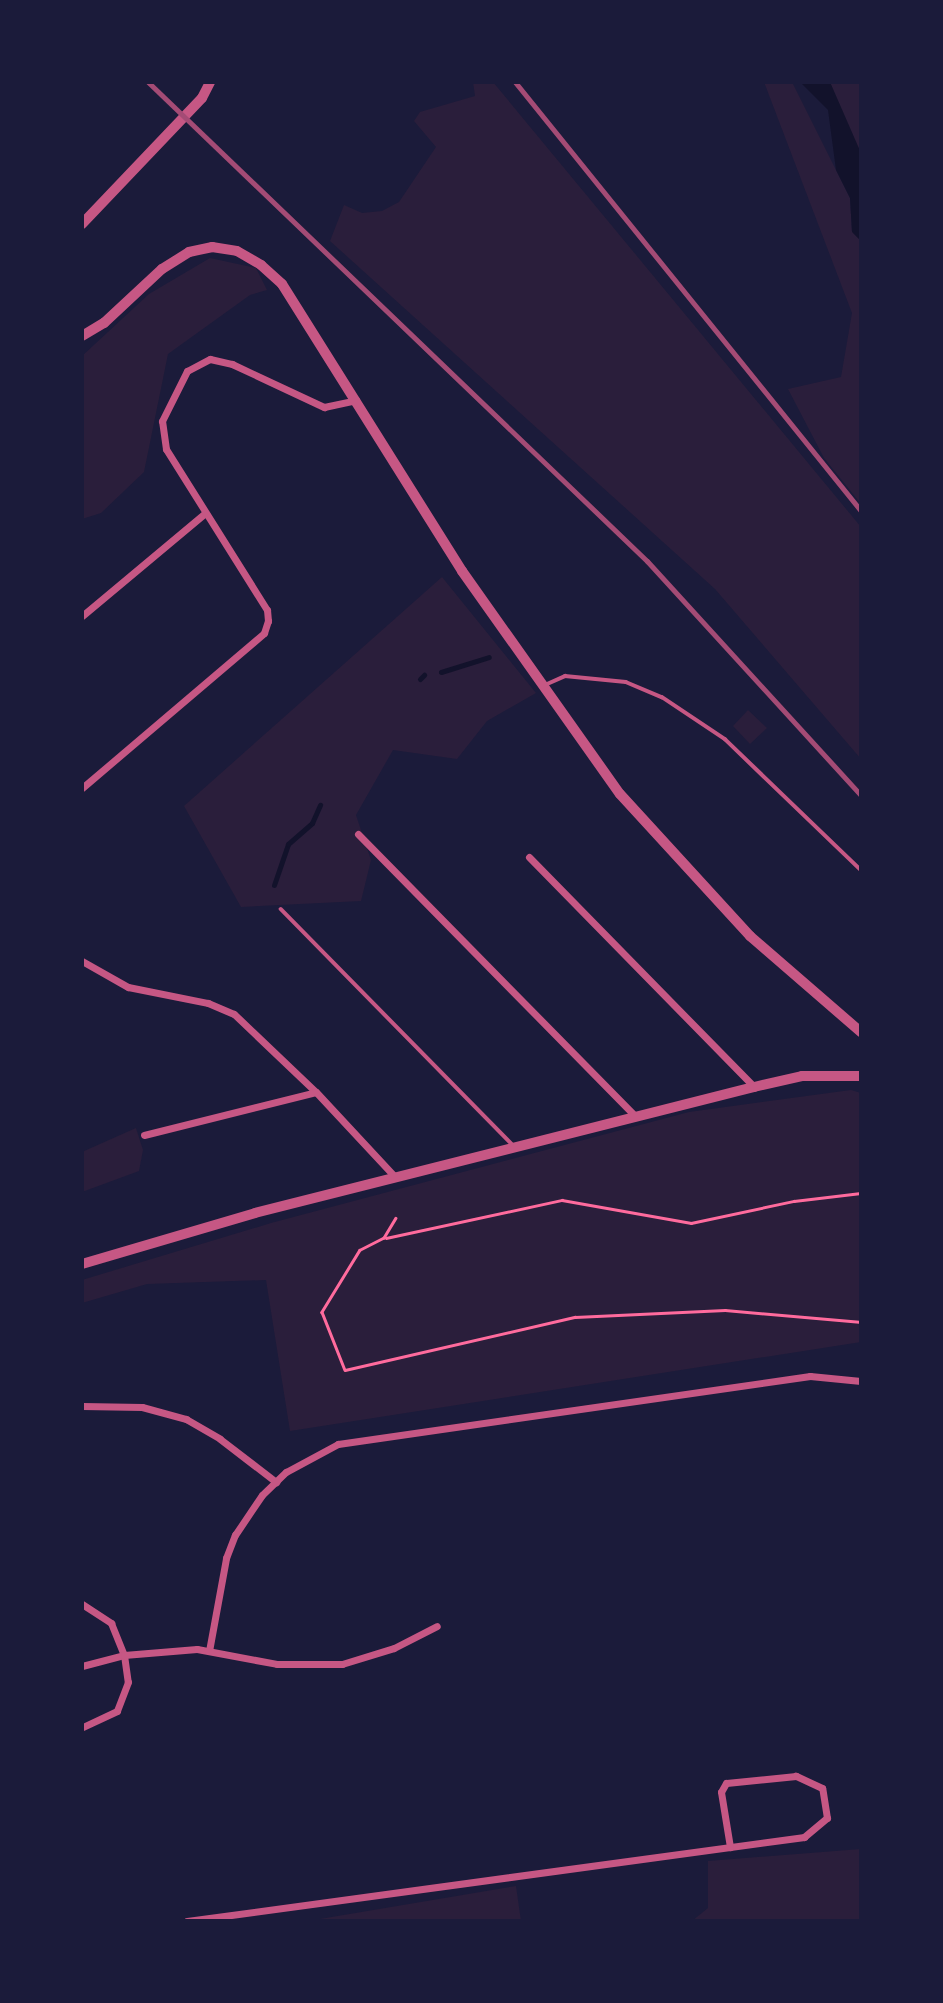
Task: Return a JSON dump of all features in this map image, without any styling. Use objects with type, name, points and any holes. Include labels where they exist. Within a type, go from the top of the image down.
[{"type":"street","points":[[82,224],[202,98],[210,82]]},
{"type":"street","points":[[82,336],[104,324],[162,269],[189,252],[212,247],[237,251],[282,284],[540,687],[620,794],[704,890],[861,1032]]},
{"type":"street","points":[[82,788],[264,633],[267,610],[204,514],[164,440],[162,421],[187,371],[210,359],[232,364],[324,407],[356,400]]},
{"type":"street","points":[[82,616],[204,514]]},
{"type":"street","points":[[358,834],[635,1116]]},
{"type":"street","points":[[530,857],[754,1087]]},
{"type":"street","points":[[82,961],[128,987],[208,1003],[234,1014],[316,1093],[394,1176]]},
{"type":"street","points":[[82,1264],[394,1176],[754,1087],[802,1076],[861,1076]]},
{"type":"street","points":[[144,1135],[316,1093]]},
{"type":"street","points":[[209,1651],[226,1558],[250,1512],[275,1482],[321,1452],[372,1436],[810,1376],[861,1381]]},
{"type":"street","points":[[82,1406],[142,1407],[186,1419],[220,1438],[275,1482]]},
{"type":"street","points":[[82,1604],[111,1623],[124,1655],[128,1682],[124,1703],[108,1717],[82,1727]]},
{"type":"street","points":[[82,1666],[124,1655],[209,1651],[277,1664],[342,1664],[394,1648],[437,1626]]},
{"type":"street","points":[[187,1921],[730,1847],[813,1834],[829,1808],[822,1788],[796,1776],[726,1783],[722,1792],[730,1847]]},
{"type":"lane","points":[[540,687],[565,676],[626,682],[662,697],[724,739],[861,870]]},
{"type":"lane","points":[[281,909],[514,1146]]},
{"type":"path","points":[[861,1194],[794,1201],[691,1223],[562,1200],[384,1238],[360,1250],[322,1311],[345,1370],[575,1317],[725,1310],[861,1322]]},
{"type":"path","points":[[384,1238],[396,1218]]},
{"type":"shaded area","points":[[473,82],[493,82],[861,527],[861,759],[715,589],[330,241],[344,205],[362,213],[382,211],[399,202],[436,147],[414,121],[420,112],[475,96]]},
{"type":"shaded area","points":[[764,82],[792,82],[850,198],[852,231],[861,241],[861,504],[824,458],[788,389],[841,377],[852,313]]},
{"type":"shaded area","points":[[800,82],[830,82],[861,153],[861,241],[852,232],[850,198],[836,170],[828,110]]},
{"type":"shaded area","points":[[830,82],[861,82],[861,153],[844,123]]},
{"type":"shaded area","points":[[210,258],[256,268],[267,290],[250,295],[168,354],[144,472],[101,513],[82,519],[82,356],[149,294]]},
{"type":"shaded area","points":[[442,577],[536,693],[487,721],[457,759],[393,750],[356,815],[371,860],[361,901],[241,907],[184,806]]},
{"type":"shaded area","points":[[748,710],[767,728],[750,744],[733,726]]},
{"type":"shaded area","points":[[851,1090],[861,1093],[861,1342],[290,1431],[266,1280],[147,1284],[82,1303],[82,1280],[271,1223],[689,1112]]},
{"type":"shaded area","points":[[136,1128],[143,1150],[139,1171],[82,1192],[82,1152]]},
{"type":"shaded area","points":[[861,1849],[861,1921],[692,1921],[708,1908],[708,1861]]},
{"type":"shaded area","points":[[516,1886],[521,1921],[308,1921]]},
{"type":"waterway","points":[[441,672],[489,657]]},
{"type":"waterway","points":[[420,679],[424,675]]},
{"type":"waterway","points":[[274,885],[288,844],[312,823],[320,805]]},
{"type":"railway","points":[[148,82],[647,561],[861,795]]},
{"type":"railway","points":[[515,82],[861,511]]}]
